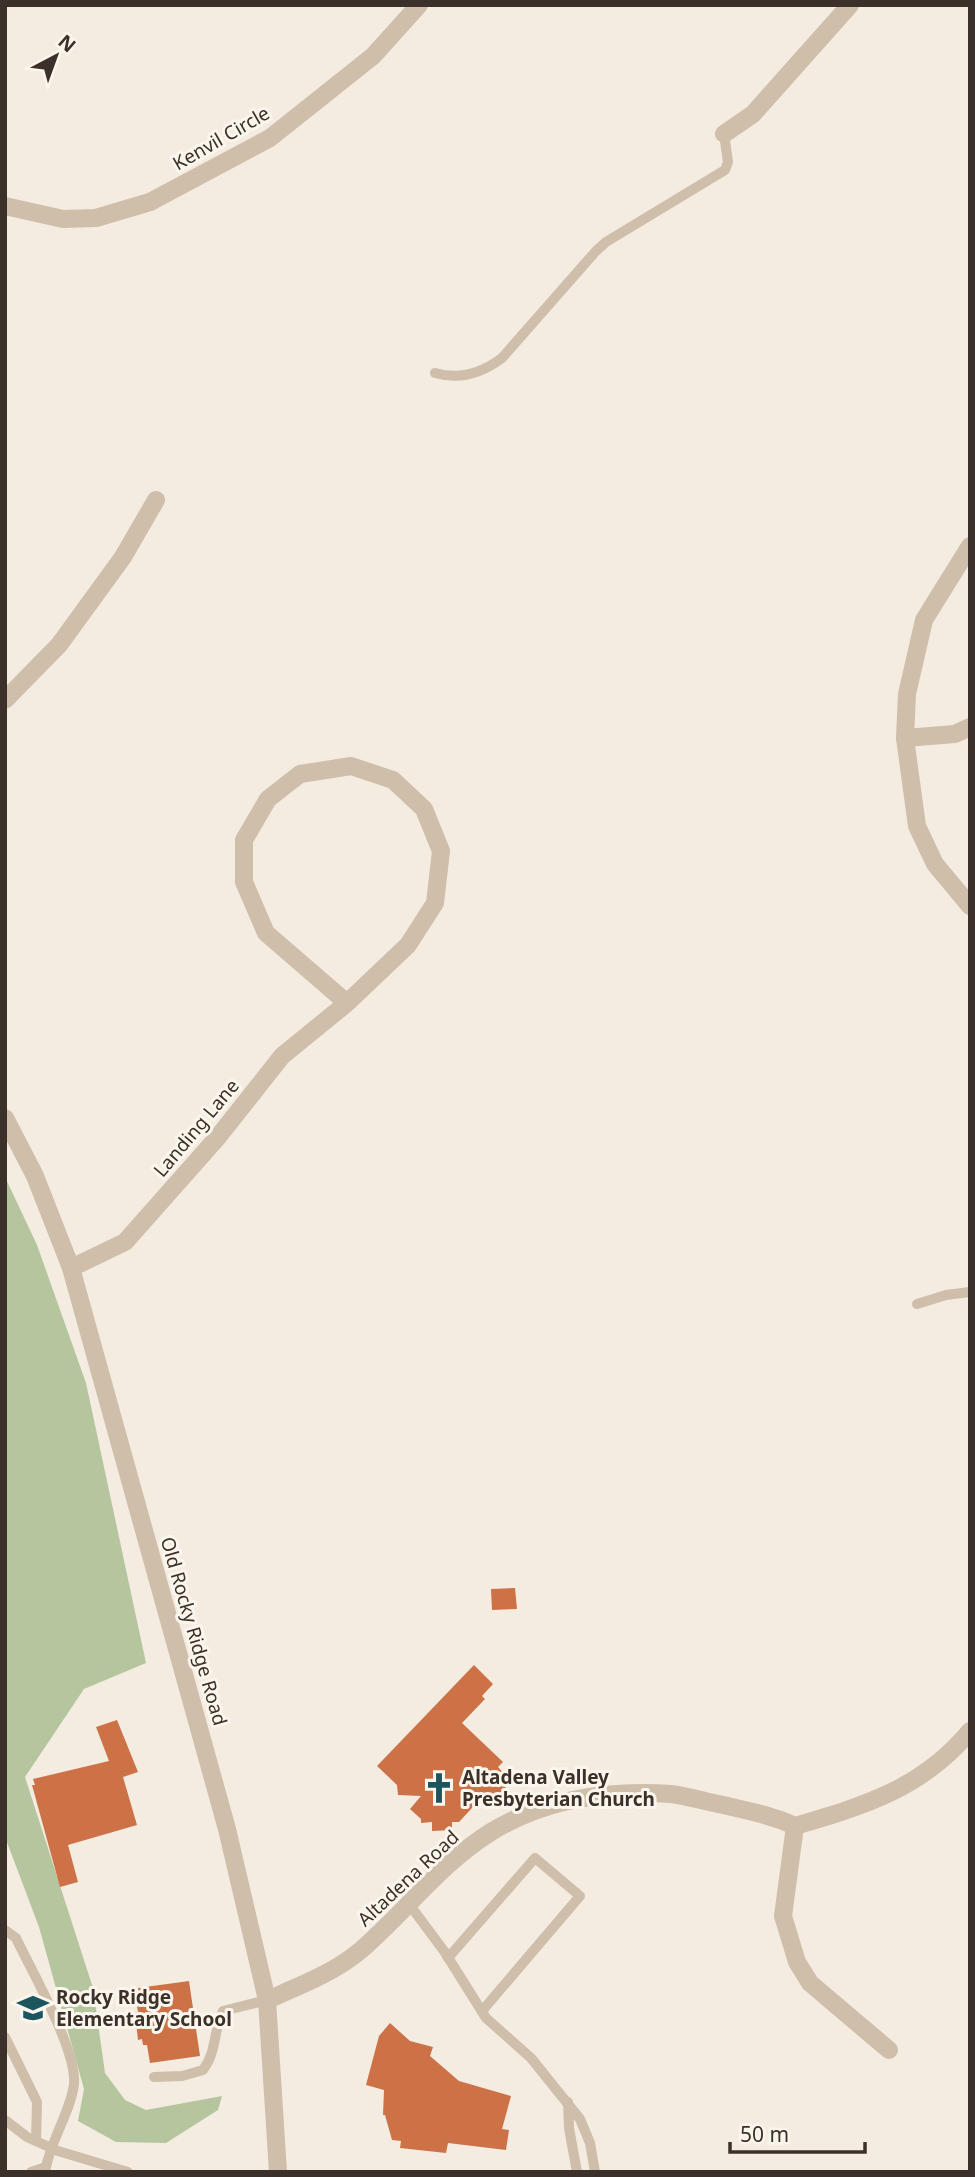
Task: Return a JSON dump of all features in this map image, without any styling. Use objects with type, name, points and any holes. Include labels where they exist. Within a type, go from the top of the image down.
[{"type":"street","name":"Kenvil Circle","points":[[5,206],[63,219],[96,218],[150,202],[270,138],[373,56],[419,5]]},
{"type":"street","points":[[724,134],[753,114],[850,5]]},
{"type":"street","points":[[5,700],[58,645],[123,557],[156,500]]},
{"type":"street","points":[[970,546],[924,620],[906,694],[905,738],[917,826],[934,864],[970,906]]},
{"type":"street","points":[[905,738],[955,734],[970,727]]},
{"type":"street","name":"Landing Lane","points":[[71,1268],[125,1241],[209,1147],[282,1056],[347,1003],[408,945],[435,903],[441,851],[424,809],[393,780],[351,766],[300,774],[268,799],[244,840],[244,882],[266,933],[347,1003]]},
{"type":"street","name":"Old Rocky Ridge Road","points":[[5,1118],[36,1176],[71,1268],[227,1829],[267,2000],[278,2172]]},
{"type":"street","points":[[889,2050],[810,1983],[797,1962],[783,1916],[794,1826],[860,1807],[912,1783],[958,1745],[970,1731]]},
{"type":"street","name":"Altadena Road","points":[[267,2000],[317,1978],[359,1952],[450,1864],[491,1832],[530,1813],[563,1802],[611,1794],[673,1794],[772,1815],[794,1826]]},
{"type":"lane","points":[[435,373],[448,377],[470,374],[483,370],[502,358],[606,242],[725,170],[728,162],[724,134]]},
{"type":"lane","points":[[917,1304],[946,1295],[970,1292]]},
{"type":"lane","points":[[449,1958],[535,1858],[580,1896],[482,2011]]},
{"type":"lane","points":[[409,1904],[449,1958],[486,2018],[531,2058],[580,2119],[590,2143],[595,2172]]},
{"type":"lane","points":[[5,1930],[16,1938],[67,2046],[74,2069],[74,2086],[51,2147],[46,2169],[30,2172]]},
{"type":"lane","points":[[154,2077],[182,2076],[203,2070],[214,2050],[216,2024],[223,2011],[267,2000]]},
{"type":"lane","points":[[5,2037],[37,2102],[36,2141]]},
{"type":"lane","points":[[568,2102],[569,2128],[577,2172]]},
{"type":"lane","points":[[5,2120],[36,2141],[128,2172]]},
{"type":"green space","points":[[5,1177],[37,1245],[86,1383],[146,1663],[84,1689],[25,1777],[93,1988],[105,2073],[125,2100],[146,2110],[222,2096],[218,2110],[166,2143],[116,2142],[78,2121],[84,2089],[39,1927],[5,1837]]},
{"type":"building","points":[[515,1588],[517,1609],[492,1610],[491,1589]]},
{"type":"building","points":[[474,1665],[493,1684],[482,1696],[485,1699],[462,1723],[503,1762],[498,1767],[505,1775],[506,1795],[484,1795],[459,1822],[452,1822],[452,1830],[432,1831],[432,1822],[421,1823],[421,1819],[410,1809],[421,1796],[398,1795],[397,1785],[377,1766]]},
{"type":"building","points":[[117,1720],[138,1772],[123,1777],[137,1825],[68,1845],[78,1882],[60,1887],[32,1785],[35,1785],[33,1779],[109,1761],[96,1727]]},
{"type":"building","points":[[189,1981],[200,2056],[150,2063],[147,2045],[143,2045],[142,2039],[138,2040],[135,2013],[138,2012],[137,2006],[141,2006],[138,1988]]},
{"type":"building","points":[[390,2023],[410,2041],[433,2047],[430,2056],[459,2081],[511,2096],[502,2129],[509,2130],[506,2150],[448,2143],[446,2153],[400,2148],[401,2141],[392,2140],[383,2115],[384,2090],[366,2085],[379,2036]]},
{"type":"place","name":"Altadena Valley Presbyterian Church","points":[[439,1788]]},
{"type":"place","name":"Rocky Ridge Elementary School","points":[[33,2008]]}]
